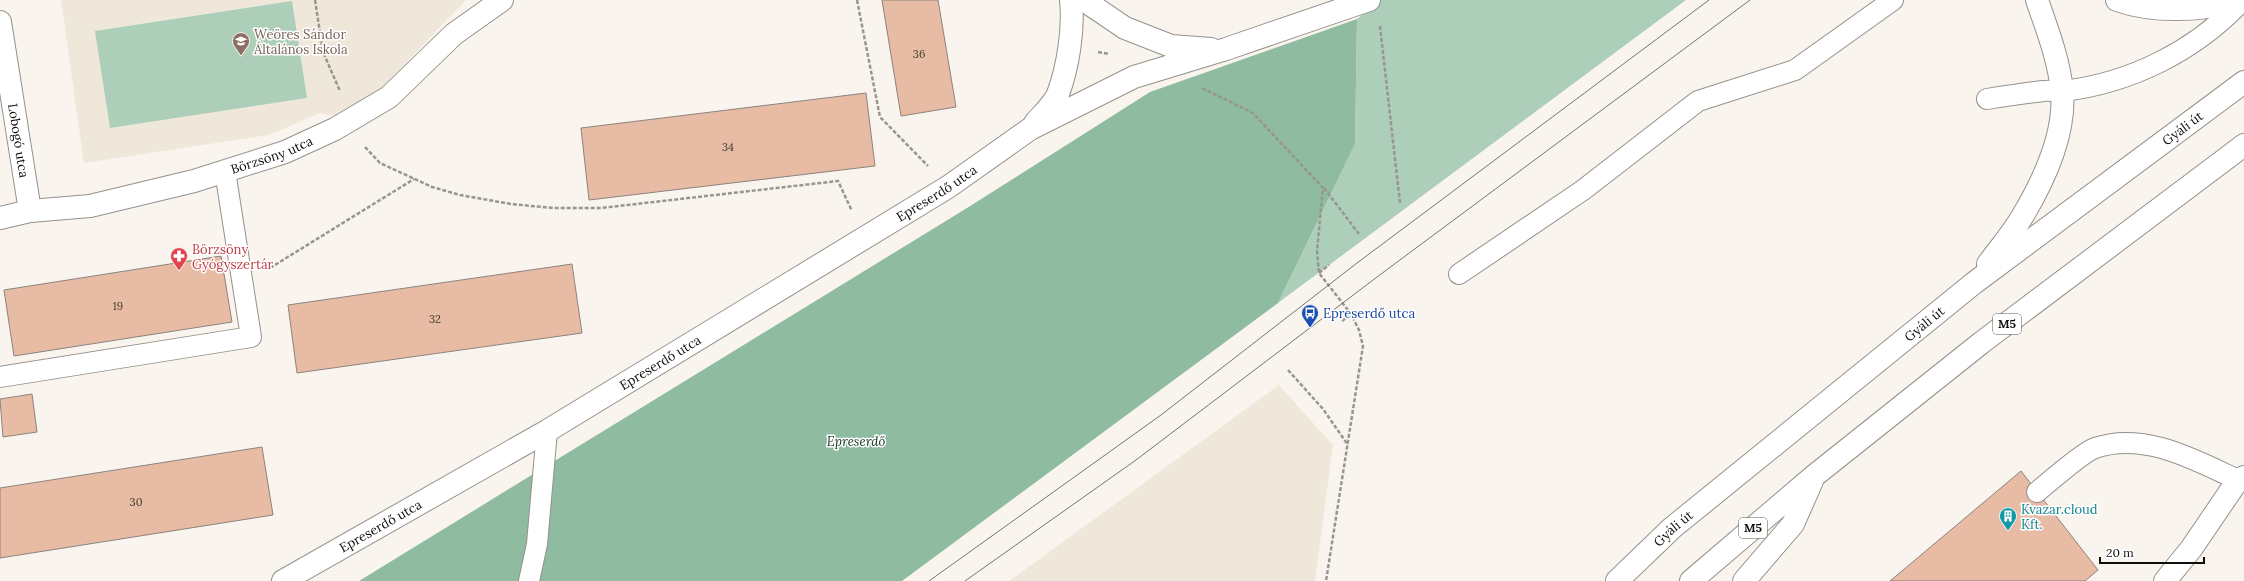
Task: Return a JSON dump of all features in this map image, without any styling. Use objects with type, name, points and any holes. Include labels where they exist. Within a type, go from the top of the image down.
[{"type":"street","name":"Börzsöny utca","points":[[0,218],[30,211],[90,206],[194,181],[285,152],[335,129],[390,97],[454,34],[502,0]]},
{"type":"street","name":"Epreserdő utca","points":[[1030,129],[1057,95],[1069,46],[1073,18],[1071,0]]},
{"type":"street","name":"Epreserdő utca","points":[[1087,0],[1091,5],[1125,28],[1171,46],[1226,49]]},
{"type":"street","name":"Epreserdő utca","points":[[283,581],[547,431],[948,187],[1030,129],[1134,77],[1226,49],[1369,0]]},
{"type":"street","points":[[1974,283],[2022,218],[2056,141],[2060,118],[2062,91],[2051,40],[2037,0]]},
{"type":"street","points":[[2117,0],[2134,6],[2177,9],[2243,1]]},
{"type":"street","name":"Lobogó utca","points":[[0,22],[30,211]]},
{"type":"street","name":"Gyáli út","points":[[1617,581],[1672,528],[1974,283],[2244,82]]},
{"type":"street","name":"M5","points":[[1692,581],[1814,476],[1981,343],[2244,145]]},
{"type":"street","points":[[1744,581],[1793,524],[1814,476]]},
{"type":"street","points":[[2166,581],[2191,549],[2241,478]]},
{"type":"lane","points":[[1459,274],[1583,190],[1698,101],[1795,70],[1893,0]]},
{"type":"lane","points":[[1987,99],[2046,91],[2062,91],[2140,73],[2170,58],[2218,23],[2243,1]]},
{"type":"lane","points":[[0,376],[251,337],[244,284],[225,171]]},
{"type":"lane","points":[[530,581],[537,544],[547,431]]},
{"type":"lane","points":[[2036,492],[2094,448],[2124,442],[2158,447],[2241,478]]},
{"type":"path","points":[[315,0],[323,52],[352,119]]},
{"type":"path","points":[[857,0],[880,117],[948,187]]},
{"type":"path","points":[[1380,23],[1400,203]]},
{"type":"path","points":[[1069,46],[1111,54],[1134,77]]},
{"type":"path","points":[[1197,87],[1205,88],[1253,113],[1323,188],[1359,234]]},
{"type":"path","points":[[365,147],[380,163],[414,179],[460,194],[512,204],[553,208],[601,208],[838,181],[865,238]]},
{"type":"path","points":[[244,284],[414,179]]},
{"type":"path","points":[[1323,188],[1317,251],[1319,273],[1351,314],[1359,330],[1363,346],[1326,581]]},
{"type":"path","points":[[1319,273],[1329,265]]},
{"type":"path","points":[[1342,321],[1351,314]]},
{"type":"path","points":[[1288,370],[1323,408],[1348,445]]},
{"type":"shaded area","name":"Weöres Sándor Általános Iskola","points":[[61,0],[466,0],[352,119],[320,113],[269,135],[84,163]]},
{"type":"shaded area","points":[[1279,385],[1333,445],[1315,581],[1009,581]]},
{"type":"green space","points":[[1379,0],[1686,0],[1278,303],[1355,144],[1357,19]]},
{"type":"green space","points":[[292,1],[307,98],[110,128],[95,31]]},
{"type":"green space","name":"Epreserdő","points":[[1357,19],[1355,144],[1278,303],[902,581],[359,581],[967,208],[1150,92]]},
{"type":"building","points":[[882,0],[938,0],[956,107],[901,116]]},
{"type":"building","points":[[866,93],[875,166],[589,200],[581,128]]},
{"type":"building","points":[[221,256],[232,322],[14,356],[4,290]]},
{"type":"building","points":[[572,264],[582,333],[297,373],[288,305]]},
{"type":"building","points":[[32,394],[37,432],[3,437],[0,399]]},
{"type":"building","points":[[262,447],[273,515],[0,558],[0,488]]},
{"type":"building","name":"Kvazar.cloud Kft.","points":[[2021,471],[2098,570],[2085,581],[1890,581]]},
{"type":"tram line","points":[[929,581],[1161,415],[1357,263],[1709,0]]},
{"type":"tram line","points":[[965,581],[1136,460],[1377,277],[1750,0]]},
{"type":"place","name":"Weöres Sándor Általános Iskola","points":[[241,56]]},
{"type":"place","name":"Börzsöny Gyógyszertár","points":[[179,271]]},
{"type":"place","name":"Epreserdő utca","points":[[1310,328]]},
{"type":"place","name":"Kvazar.cloud Kft.","points":[[2008,531]]}]
